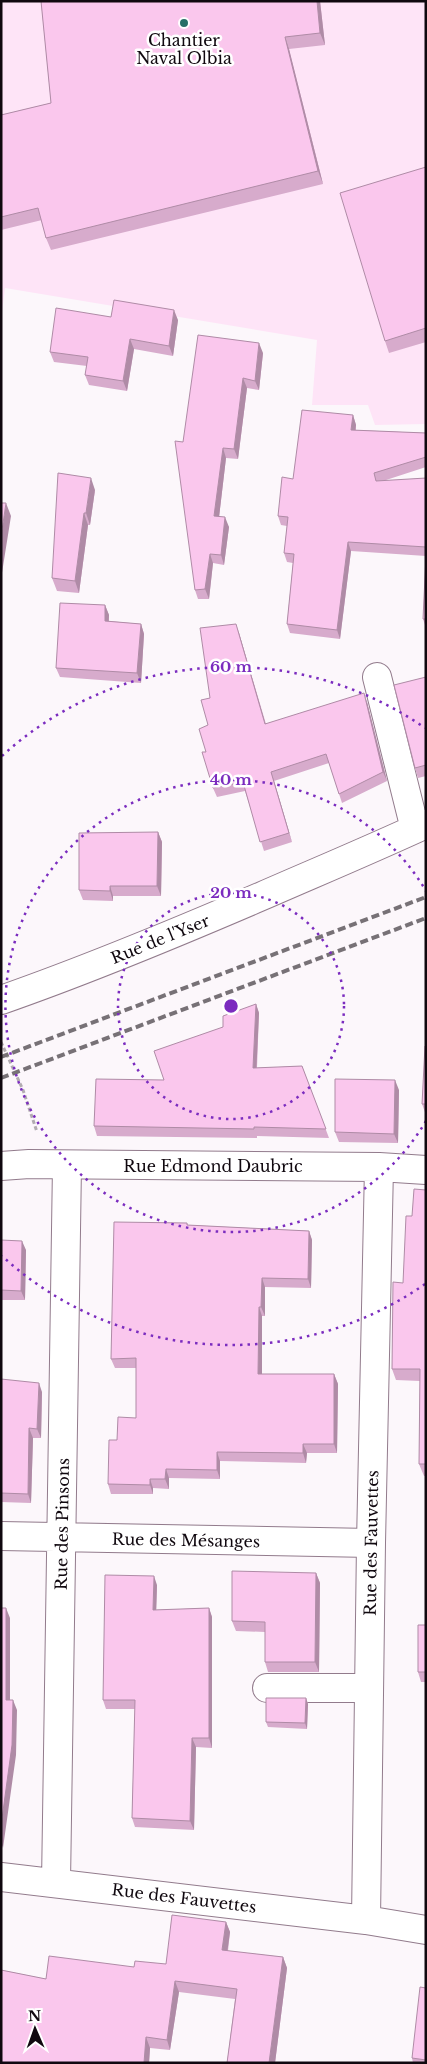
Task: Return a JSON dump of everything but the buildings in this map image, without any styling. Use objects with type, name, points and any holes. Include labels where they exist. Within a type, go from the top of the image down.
[{"type":"street","points":[[377,677],[420,826]]},
{"type":"street","name":"Rue de l'Yser","points":[[1,1000],[70,976],[194,925],[420,826]]},
{"type":"street","name":"Rue Edmond Daubric","points":[[1,1166],[29,1164],[379,1167],[426,1170]]},
{"type":"street","name":"Rue des Pinsons","points":[[56,1884],[61,1538],[58,1165]]},
{"type":"street","name":"Rue des Fauvettes","points":[[366,1920],[371,1543],[379,1167]]},
{"type":"street","name":"Rue des Mésanges","points":[[1,1536],[371,1543]]},
{"type":"street","points":[[267,1688],[369,1688]]},
{"type":"street","name":"Rue des Fauvettes","points":[[1,1877],[366,1920],[426,1930]]},
{"type":"path","points":[[1,1042],[58,1165]]},
{"type":"shaded area","points":[[1,1],[426,1],[426,424],[375,425],[368,405],[312,405],[317,340],[5,288],[1,320]]},
{"type":"railway","points":[[1,1057],[426,897]]},
{"type":"railway","points":[[1,1078],[426,918]]},
{"type":"place","name":"Chantier Naval Olbia","points":[[184,23]]}]
